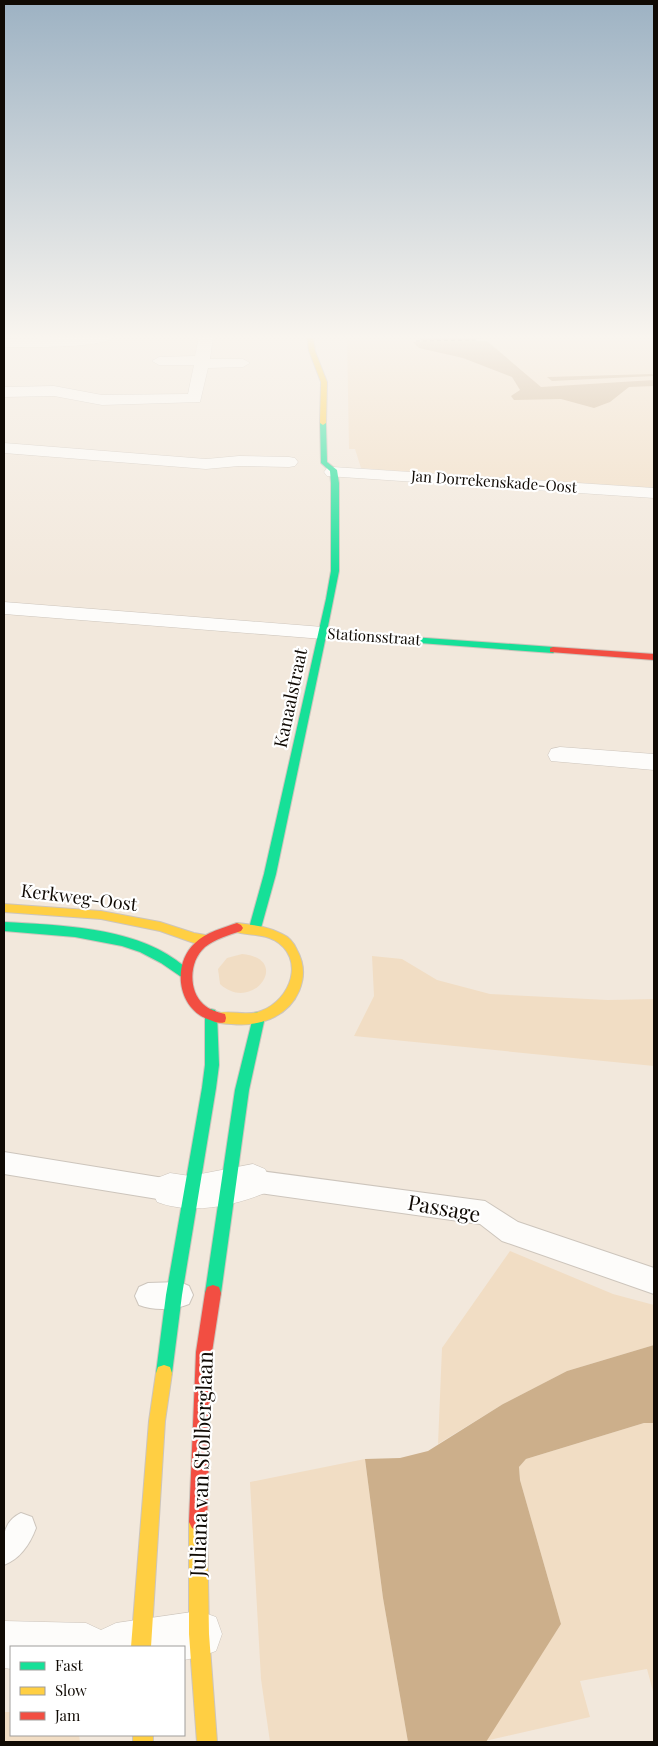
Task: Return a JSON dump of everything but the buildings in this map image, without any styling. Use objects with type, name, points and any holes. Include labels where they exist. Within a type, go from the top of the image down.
[{"type":"main road","points":[[323,418],[322,460],[335,467]]},
{"type":"main road","name":"Kanaalstraat","points":[[255,928],[270,874],[323,633],[334,572],[335,467]]},
{"type":"main road","name":"Stationsstraat","points":[[323,633],[654,657]]},
{"type":"main road","name":"Kerkweg-Oost","points":[[4,908],[101,915],[160,927],[194,938],[207,939]]},
{"type":"main road","name":"Kerkweg-Oost","points":[[4,926],[90,934],[125,943],[175,962],[184,973]]},
{"type":"main road","points":[[255,928],[280,936],[291,946],[298,958],[300,971],[292,996],[279,1007],[259,1017],[238,1020],[211,1014],[192,999],[185,987],[184,973],[191,955],[207,939],[228,929],[255,928]]},
{"type":"main road","points":[[133,1646],[157,1421],[174,1295],[180,1192],[211,1072],[211,1014]]},
{"type":"main road","name":"Juliana van Stolberglaan","points":[[207,1742],[199,1634],[197,1558],[204,1352],[211,1295],[240,1185],[246,1067],[259,1017]]},
{"type":"street","points":[[4,448],[206,464],[239,461],[289,462]]},
{"type":"street","name":"Jan Dorrekenskade-Oost","points":[[335,467],[654,493]]},
{"type":"street","name":"Stationsstraat","points":[[4,608],[323,633]]},
{"type":"street","points":[[560,755],[654,762]]},
{"type":"street","points":[[180,1192],[240,1185]]},
{"type":"street","points":[[133,1646],[199,1634]]},
{"type":"street","points":[[4,1644],[59,1646]]},
{"type":"lane","points":[[4,1163],[180,1192]]},
{"type":"lane","name":"Passage","points":[[240,1185],[486,1213],[511,1232],[654,1281]]},
{"type":"lane","points":[[148,1296],[211,1295]]},
{"type":"shaded area","points":[[348,418],[654,418],[654,493],[361,468],[355,449],[349,449]]},
{"type":"shaded area","points":[[242,954],[257,958],[265,965],[266,974],[262,982],[254,989],[244,993],[232,992],[220,984],[218,969],[227,958]]},
{"type":"shaded area","points":[[372,956],[402,959],[437,980],[490,994],[608,1000],[654,999],[654,1066],[354,1036],[374,996]]},
{"type":"shaded area","points":[[510,1251],[613,1294],[654,1305],[654,1345],[567,1371],[503,1404],[438,1444],[442,1348]]},
{"type":"shaded area","points":[[654,1345],[654,1423],[644,1423],[526,1459],[519,1467],[520,1480],[561,1624],[486,1742],[408,1742],[383,1598],[365,1459],[400,1458],[428,1451],[503,1404],[567,1371]]},
{"type":"shaded area","points":[[644,1423],[654,1423],[654,1695],[647,1669],[580,1681],[590,1717],[485,1741],[561,1624],[520,1480],[519,1467],[526,1459]]},
{"type":"shaded area","points":[[365,1459],[383,1598],[408,1742],[270,1742],[261,1679],[250,1482]]},
{"type":"shaded area","points":[[4,1712],[10,1712],[10,1736],[79,1736],[80,1742],[4,1742]]},
{"type":"traffic: fast","points":[[255,928],[270,874],[335,571],[335,483],[333,470],[324,463],[323,423]]},
{"type":"traffic: fast","points":[[323,633],[553,650]]},
{"type":"traffic: fast","points":[[4,926],[75,932],[122,941],[165,959],[184,973]]},
{"type":"traffic: fast","points":[[164,1373],[174,1295],[209,1088],[212,1065],[211,1014]]},
{"type":"traffic: fast","points":[[213,1293],[242,1090],[259,1017]]},
{"type":"traffic: slow","points":[[323,418],[323,423]]},
{"type":"traffic: slow","points":[[4,908],[101,915],[160,927],[194,938],[207,939]]},
{"type":"traffic: slow","points":[[220,1018],[249,1019],[266,1015],[280,1007],[290,997],[296,985],[298,972],[296,959],[290,947],[279,937],[264,931],[237,928]]},
{"type":"traffic: slow","points":[[141,1646],[157,1421],[164,1373]]},
{"type":"traffic: slow","points":[[198,1522],[199,1634],[207,1742]]},
{"type":"traffic: slow","points":[[143,1736],[143,1742]]},
{"type":"traffic: jam","points":[[553,650],[654,657]]},
{"type":"traffic: jam","points":[[220,1018],[208,1014],[192,1000],[186,980],[187,969],[190,959],[200,945],[215,936],[237,928]]},
{"type":"traffic: jam","points":[[198,1522],[204,1352],[213,1293]]}]
